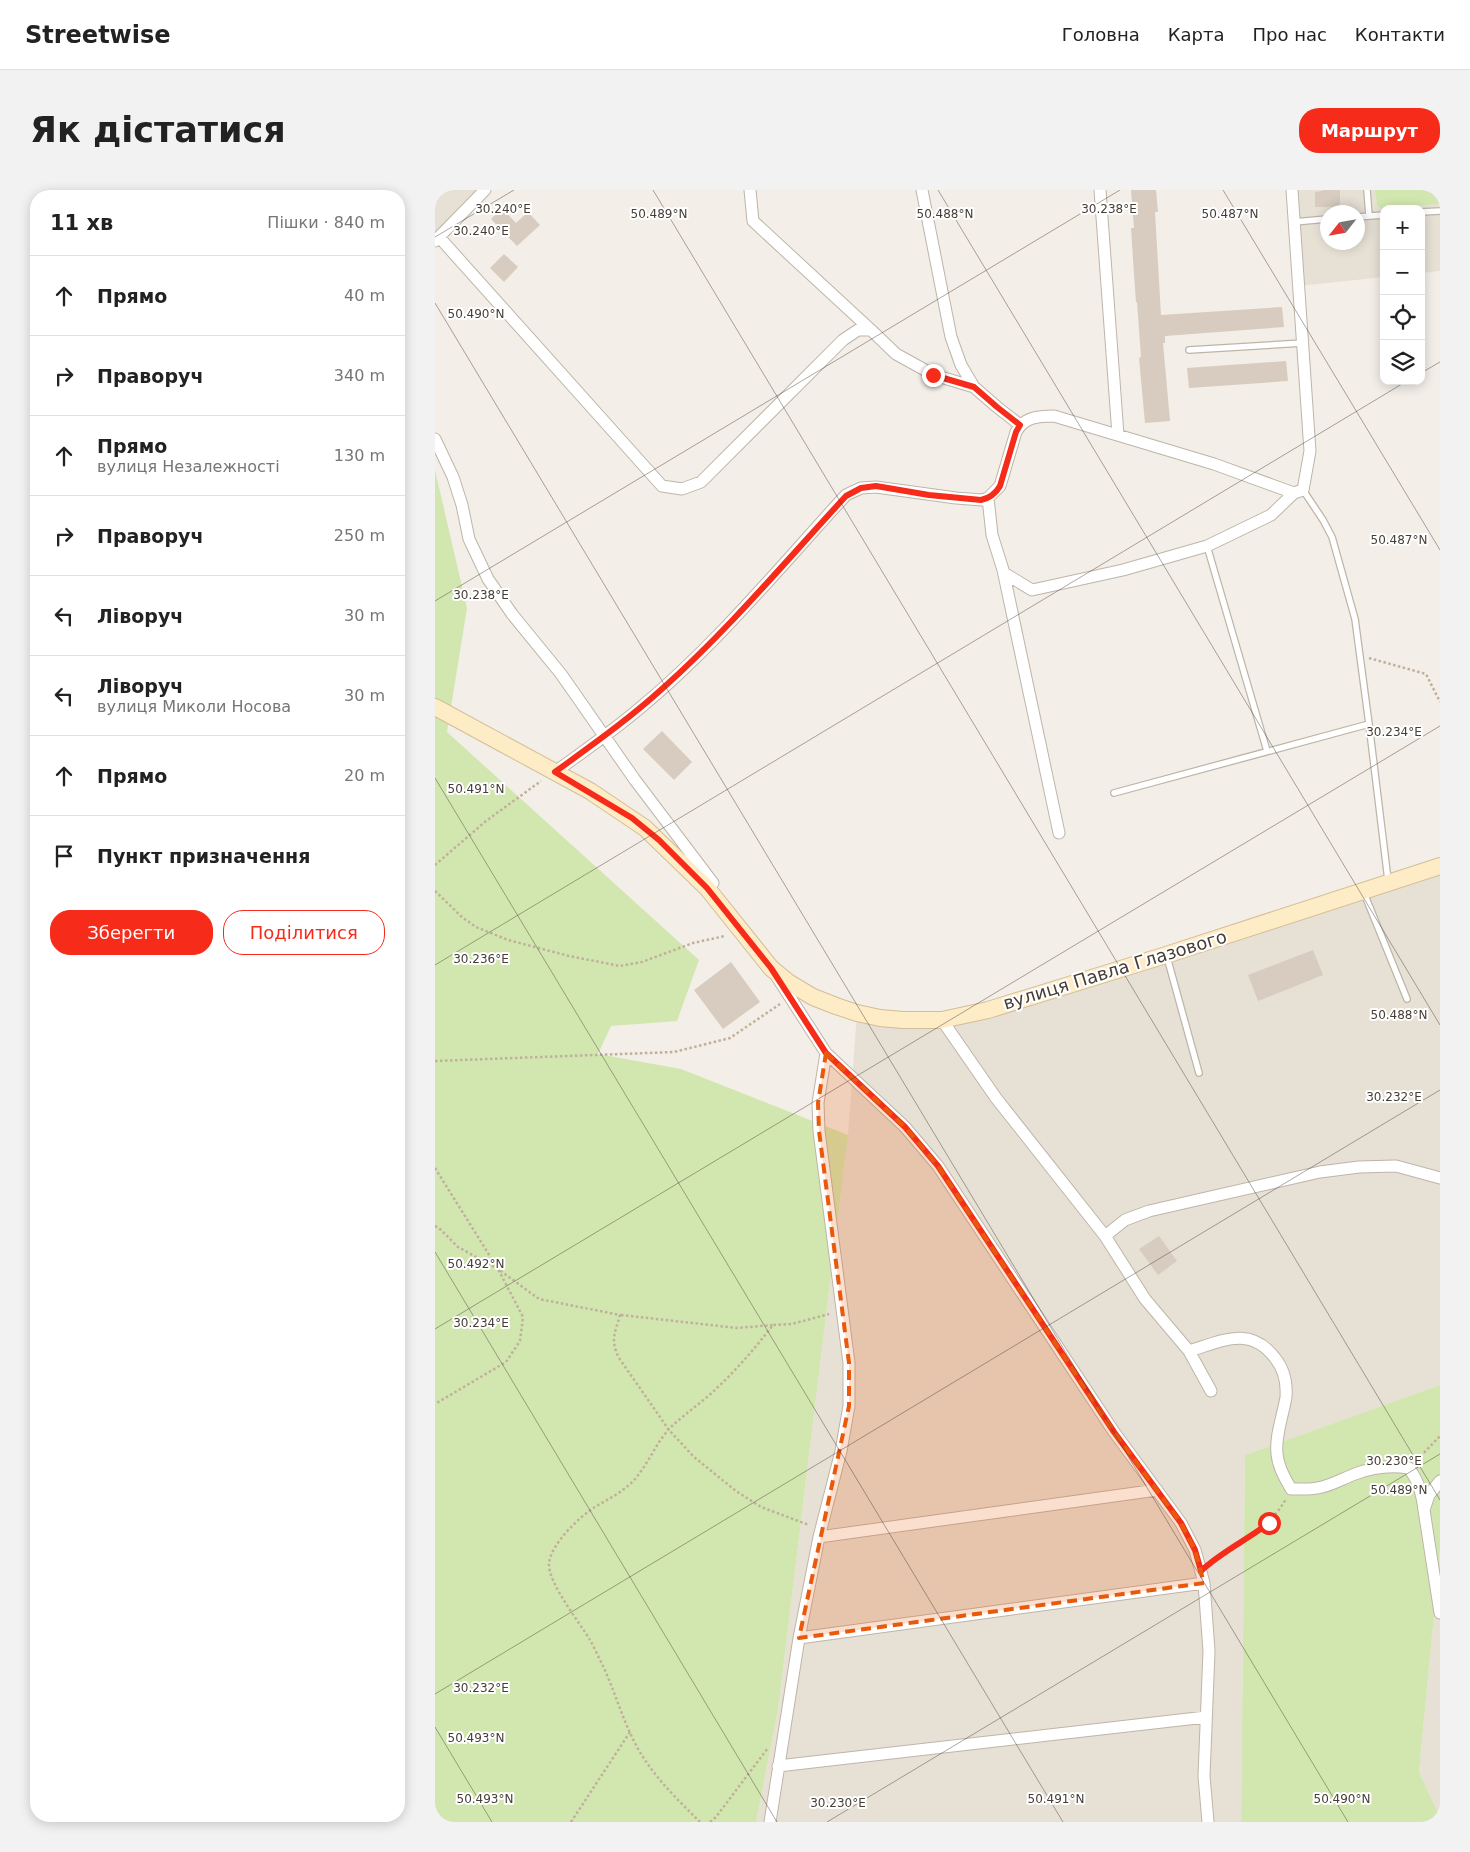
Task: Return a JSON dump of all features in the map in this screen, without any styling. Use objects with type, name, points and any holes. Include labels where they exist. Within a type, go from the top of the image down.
[{"type":"main road","name":"вулиця Павла Глазового","points":[[435,707],[555,772],[612,805],[645,828],[707,888],[789,989],[857,1013],[903,1020],[942,1020],[988,1010],[1166,955],[1440,866]]},
{"type":"street","points":[[485,190],[437,239],[662,486],[682,489],[701,482],[843,340],[857,330],[871,330]]},
{"type":"street","points":[[750,190],[753,221],[896,354],[933,375],[974,387]]},
{"type":"street","points":[[922,190],[951,337],[961,365],[974,387],[1020,425]]},
{"type":"street","points":[[1100,190],[1118,435]]},
{"type":"street","points":[[1003,570],[1004,573],[1032,590],[1123,570],[1207,546],[1271,515],[1299,491],[1310,451],[1292,190]]},
{"type":"street","points":[[555,772],[605,737],[664,687],[737,616],[846,496],[861,488],[876,486],[956,498],[981,500],[988,498],[1000,486],[1016,432],[1020,425],[1039,416],[1053,416],[1299,491]]},
{"type":"street","points":[[435,439],[453,478],[462,505],[469,540],[488,579],[512,614],[561,674],[713,883]]},
{"type":"street","points":[[988,498],[992,535],[1003,570],[1059,833]]},
{"type":"street","points":[[789,989],[826,1053],[905,1127],[938,1166],[1114,1432],[1181,1523],[1195,1550],[1204,1583],[1209,1651],[1204,1776],[1208,1822]]},
{"type":"street","points":[[942,1020],[996,1098],[1105,1236],[1145,1299],[1189,1351],[1211,1391]]},
{"type":"street","points":[[770,1822],[799,1638],[820,1533],[841,1451],[849,1406],[849,1364],[819,1131],[818,1103],[826,1053]]},
{"type":"street","points":[[1105,1236],[1125,1220],[1149,1211],[1320,1172],[1359,1167],[1395,1166],[1440,1178]]},
{"type":"street","points":[[1189,1351],[1227,1340],[1247,1338],[1254,1339],[1267,1347],[1277,1360],[1284,1374],[1286,1386],[1277,1454],[1281,1470],[1291,1489],[1323,1487],[1356,1473],[1384,1466],[1409,1468],[1421,1488],[1440,1613]]},
{"type":"street","points":[[1424,1510],[1429,1495],[1440,1481]]},
{"type":"street","points":[[820,1533],[1157,1490]]},
{"type":"street","points":[[799,1638],[1204,1583]]},
{"type":"street","points":[[778,1766],[1206,1717]]},
{"type":"lane","points":[[1367,190],[1369,216]]},
{"type":"lane","points":[[1425,212],[1440,211]]},
{"type":"lane","points":[[1365,216],[1380,215]]},
{"type":"lane","points":[[1294,222],[1320,220]]},
{"type":"lane","points":[[1189,350],[1303,343]]},
{"type":"lane","points":[[1299,491],[1319,512],[1332,538],[1355,619],[1388,883]]},
{"type":"lane","points":[[1207,546],[1267,751]]},
{"type":"lane","points":[[1114,793],[1369,724]]},
{"type":"lane","points":[[1363,891],[1407,999]]},
{"type":"lane","points":[[1166,955],[1199,1073]]},
{"type":"path","points":[[1360,655],[1426,674],[1440,702]]},
{"type":"path","points":[[435,865],[486,821],[555,772]]},
{"type":"path","points":[[435,891],[461,917],[492,934],[561,954],[620,966],[642,962],[693,943],[741,932]]},
{"type":"path","points":[[435,1062],[674,1052],[730,1038],[789,989]]},
{"type":"path","points":[[435,1168],[498,1268],[523,1317],[520,1341],[506,1362],[435,1404]]},
{"type":"path","points":[[435,1226],[458,1247],[498,1268],[539,1299],[620,1315],[737,1328],[792,1324],[843,1310]]},
{"type":"path","points":[[620,1315],[614,1335],[614,1347],[619,1358],[669,1430],[694,1457],[736,1491],[761,1508],[820,1533]]},
{"type":"path","points":[[700,1822],[644,1760],[630,1732],[604,1668],[591,1642],[557,1590],[551,1577],[549,1566],[551,1555],[559,1541],[593,1508],[615,1496],[636,1479],[669,1430],[717,1388],[773,1325]]},
{"type":"path","points":[[1409,1468],[1440,1436]]},
{"type":"path","points":[[1201,1571],[1220,1555],[1255,1534],[1269,1523],[1291,1489]]},
{"type":"path","points":[[711,1822],[784,1728]]},
{"type":"path","points":[[571,1822],[630,1732]]},
{"type":"highlighted area","points":[[826,1053],[905,1127],[938,1166],[1114,1432],[1181,1523],[1195,1550],[1204,1583],[799,1638],[849,1406],[849,1363],[819,1131],[818,1103]]},
{"type":"shaded area","points":[[435,190],[479,190],[435,242]]},
{"type":"shaded area","points":[[1292,190],[1440,190],[1440,271],[1425,273],[1425,205],[1380,205],[1380,277],[1299,286]]},
{"type":"shaded area","points":[[1440,866],[1440,1385],[1245,1455],[1241,1822],[756,1822],[778,1710],[848,1135],[857,1013],[942,1020]]},
{"type":"shaded area","points":[[1440,1552],[1440,1817],[1419,1772]]},
{"type":"green space","points":[[1375,190],[1440,190],[1440,204],[1380,205],[1380,208],[1377,205]]},
{"type":"green space","points":[[435,470],[467,608],[447,732],[699,960],[677,1021],[611,1026],[598,1054],[681,1069],[848,1135],[778,1710],[756,1822],[435,1822]]},
{"type":"green space","points":[[1440,1385],[1440,1552],[1419,1772],[1440,1817],[1440,1822],[1241,1822],[1245,1455]]},
{"type":"building","points":[[1131,190],[1156,190],[1158,212],[1155,212],[1161,315],[1282,307],[1284,327],[1165,336],[1165,343],[1163,343],[1170,421],[1145,423],[1131,228],[1134,228]]},
{"type":"building","points":[[1340,190],[1340,205],[1320,205],[1320,207],[1315,207],[1315,192]]},
{"type":"building","points":[[502,208],[516,223],[528,212],[540,225],[517,246],[491,219]]},
{"type":"building","points":[[504,254],[518,267],[504,282],[490,268]]},
{"type":"building","points":[[1286,361],[1288,381],[1189,388],[1187,368]]},
{"type":"building","points":[[662,731],[692,762],[674,780],[643,749]]},
{"type":"building","points":[[1313,950],[1323,975],[1258,1001],[1248,975]]},
{"type":"building","points":[[731,962],[760,1002],[723,1029],[694,990]]},
{"type":"building","points":[[1159,1236],[1177,1261],[1158,1275],[1139,1249]]},
{"type":"route","points":[[933,375],[974,387],[1020,425],[997,491],[988,498],[981,500],[929,495],[876,486],[861,488],[846,496],[737,616],[664,687],[605,737],[555,772],[590,791],[632,818],[659,840],[707,888],[771,968],[826,1053],[905,1127],[938,1166],[1114,1432],[1181,1523],[1195,1550],[1201,1571],[1220,1555],[1255,1534],[1269,1523]]}]
